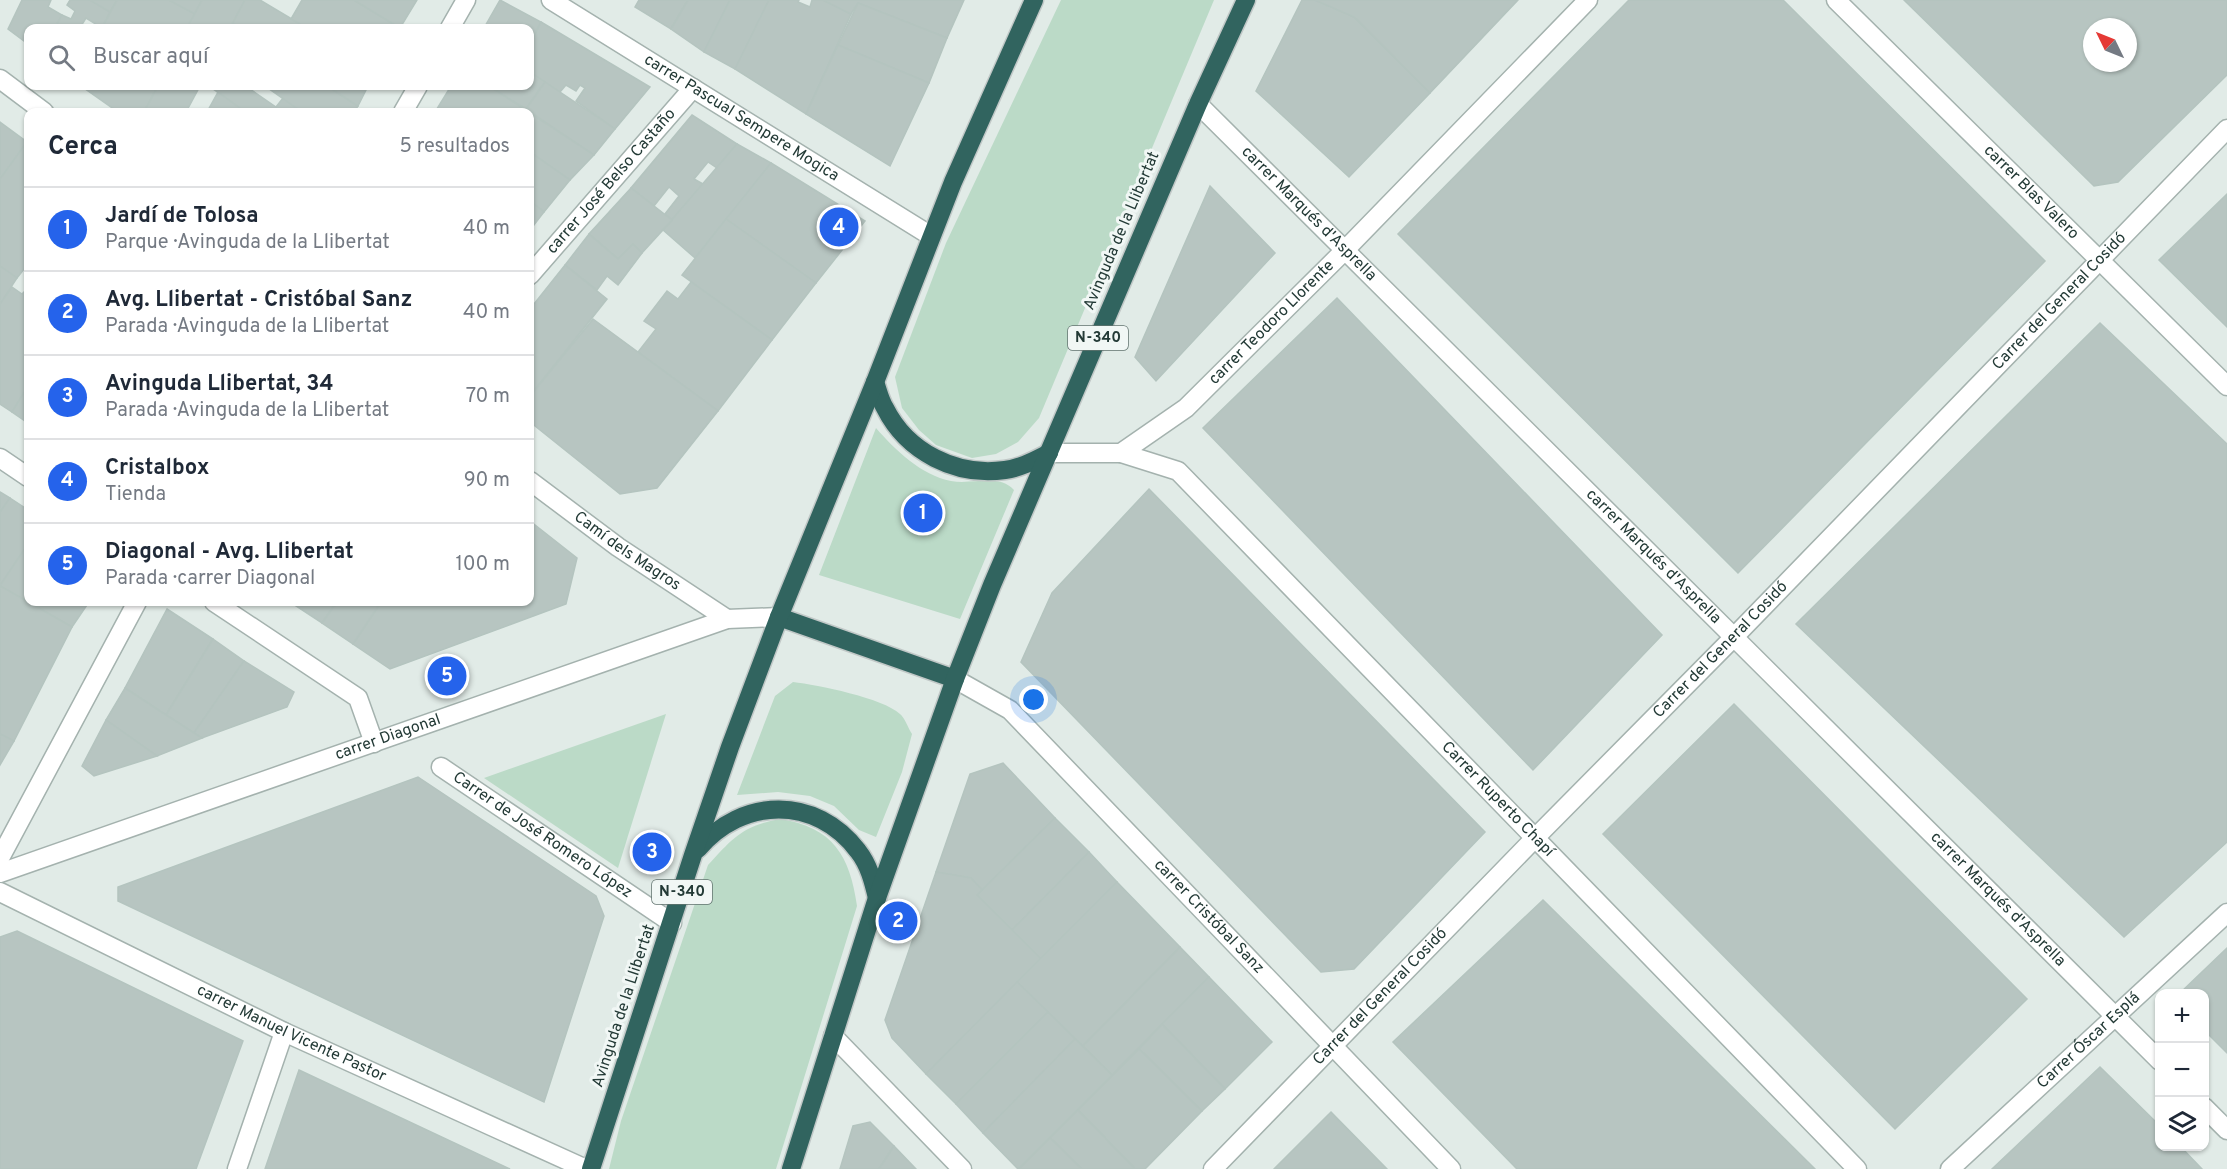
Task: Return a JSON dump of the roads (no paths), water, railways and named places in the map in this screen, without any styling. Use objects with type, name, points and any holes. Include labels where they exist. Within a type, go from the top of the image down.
[{"type":"highway","name":"Avinguda de la Llibertat","points":[[591,1169],[693,855],[730,747],[779,617],[875,382],[931,236],[1034,0]]},
{"type":"highway","name":"Avinguda de la Llibertat","points":[[790,1169],[877,898],[955,679],[992,585],[1198,104],[1246,0]]},
{"type":"highway","points":[[875,382],[884,407],[898,429],[917,448],[940,461],[961,469],[1006,470],[1028,464],[1049,453]]},
{"type":"highway","points":[[779,617],[955,679]]},
{"type":"highway","points":[[693,855],[709,836],[729,822],[751,812],[776,809],[801,812],[824,820],[860,852],[871,874],[877,898]]},
{"type":"street","points":[[452,24],[466,0]]},
{"type":"street","name":"carrer Pascual Sempere Mogica","points":[[550,0],[931,236]]},
{"type":"street","name":"carrer Teodoro Llorente","points":[[1121,453],[1186,408],[1345,250],[1588,0]]},
{"type":"street","name":"carrer Blas Valero","points":[[1836,0],[2227,386]]},
{"type":"street","points":[[0,79],[39,108]]},
{"type":"street","name":"carrer José Belso Castaño","points":[[534,270],[693,88]]},
{"type":"street","points":[[406,108],[416,90]]},
{"type":"street","name":"carrer Marqués d'Asprella","points":[[1198,104],[2155,1056]]},
{"type":"street","name":"Carrer del General Cosidó","points":[[1213,1169],[2227,129]]},
{"type":"street","points":[[1049,453],[1121,453]]},
{"type":"street","name":"Carrer Ruperto Chapí","points":[[1121,453],[1178,471],[1857,1169]]},
{"type":"street","points":[[0,458],[24,474]]},
{"type":"street","name":"Camí dels Magros","points":[[534,485],[618,547],[728,620]]},
{"type":"street","points":[[0,858],[135,606]]},
{"type":"street","points":[[220,606],[358,698],[374,743]]},
{"type":"street","name":"carrer Diagonal","points":[[0,873],[728,620],[779,617]]},
{"type":"street","name":"carrer Cristóbal Sanz","points":[[955,679],[1010,710],[1451,1169]]},
{"type":"street","name":"Carrer de José Romero López","points":[[441,766],[672,923]]},
{"type":"street","name":"carrer Manuel Vicente Pastor","points":[[0,892],[284,1032],[586,1169]]},
{"type":"street","name":"Carrer Óscar Esplá","points":[[1950,1169],[2227,913]]},
{"type":"street","points":[[237,1169],[284,1032]]},
{"type":"street","points":[[833,1036],[962,1169]]},
{"type":"street","points":[[2209,1111],[2227,1130]]},
{"type":"place","name":"Cristalbox","points":[[839,227]]},
{"type":"place","name":"Jardí de Tolosa","points":[[923,513]]},
{"type":"place","name":"Diagonal - Avg. Llibertat","points":[[447,676]]},
{"type":"place","name":"Avinguda Llibertat, 34","points":[[652,852]]},
{"type":"place","name":"Avg. Llibertat - Cristóbal Sanz","points":[[898,921]]}]
